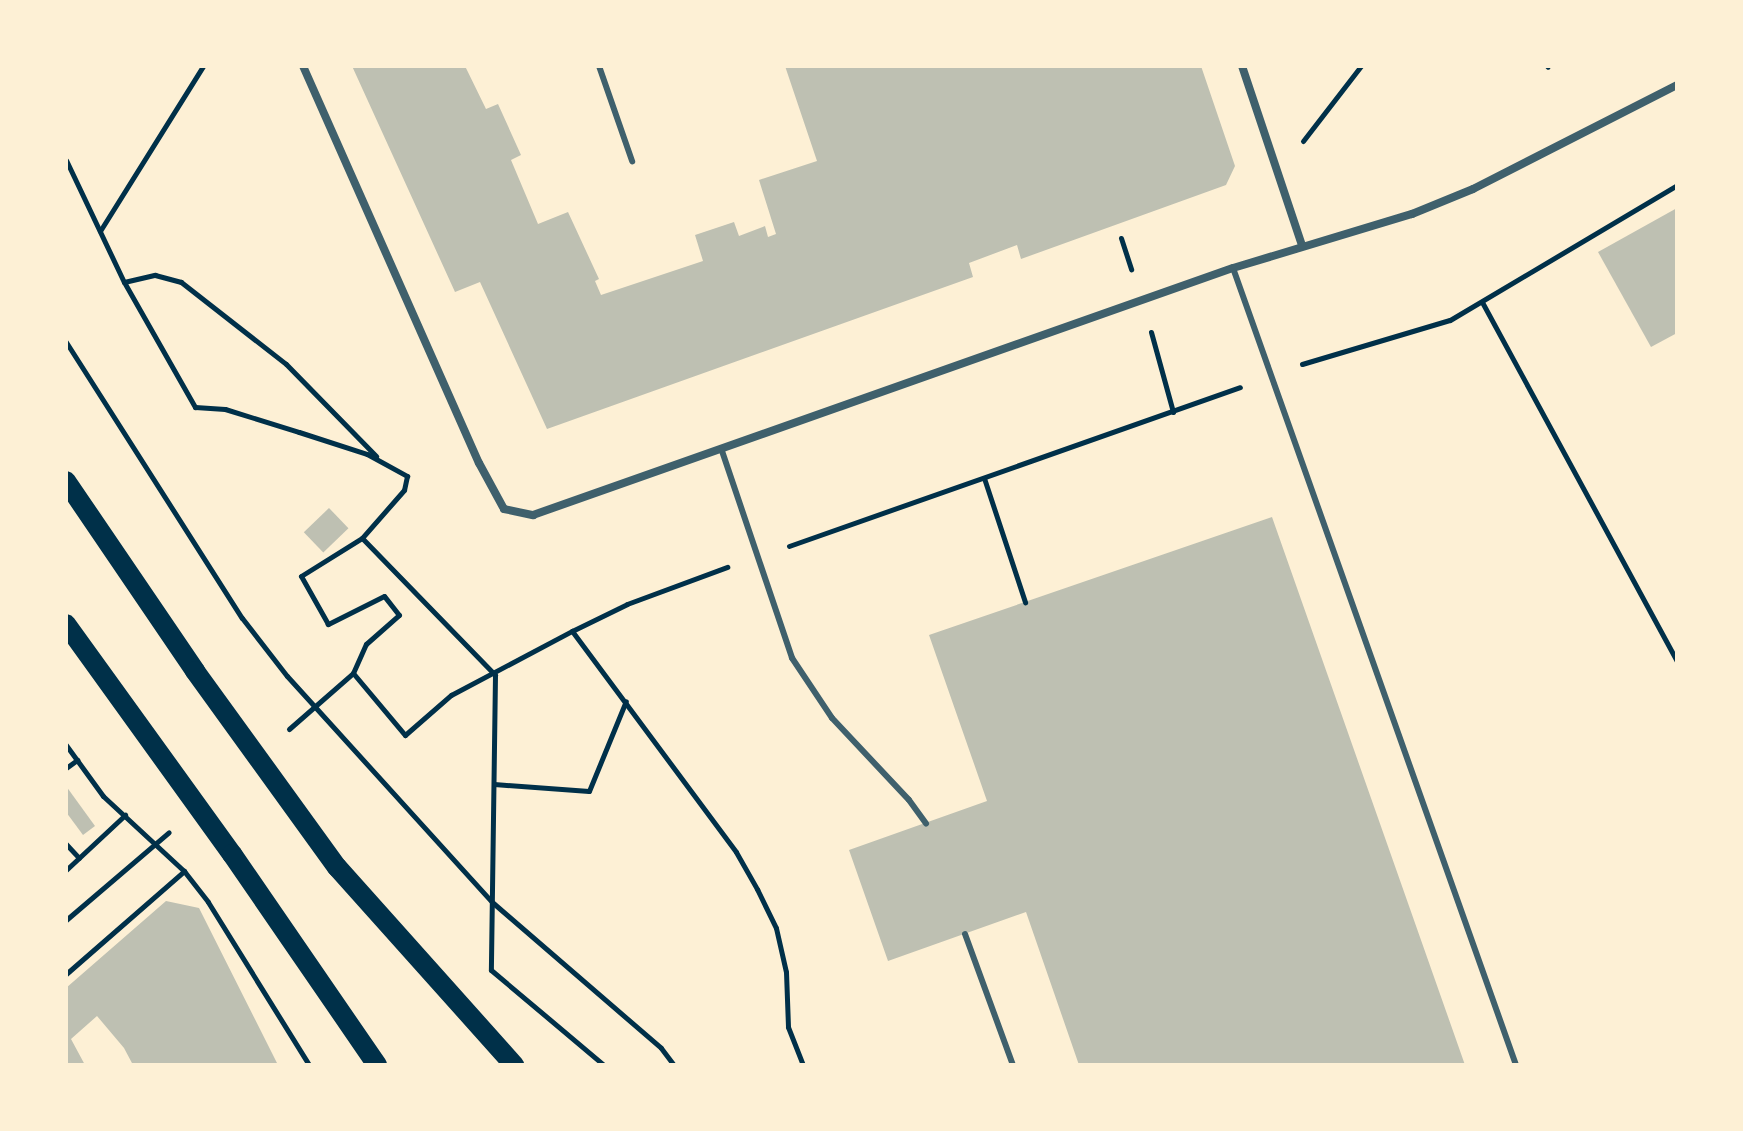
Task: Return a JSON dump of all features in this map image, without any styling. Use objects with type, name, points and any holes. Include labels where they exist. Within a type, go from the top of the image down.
[{"type":"main road","points":[[66,481],[195,671],[337,867],[514,1065]]},
{"type":"main road","points":[[66,624],[232,854],[377,1065]]},
{"type":"street","points":[[303,66],[479,463],[504,509],[533,515],[1233,268],[1412,214],[1458,196],[1677,85]]},
{"type":"street","points":[[1242,66],[1302,245]]},
{"type":"lane","points":[[599,66],[632,161]]},
{"type":"lane","points":[[1233,268],[1516,1065]]},
{"type":"lane","points":[[721,448],[792,658],[832,718],[909,800],[926,823]]},
{"type":"lane","points":[[965,934],[1013,1065]]},
{"type":"path","points":[[100,232],[203,66]]},
{"type":"path","points":[[1278,174],[1361,66]]},
{"type":"path","points":[[66,160],[124,282],[195,407],[225,409],[379,460],[407,476],[404,490],[362,538],[301,576],[328,624],[384,596],[399,615],[366,644],[353,673],[303,718]]},
{"type":"path","points":[[353,673],[405,735],[451,695],[495,675],[572,631],[671,587],[1271,375],[1371,341],[1450,320],[1677,185]]},
{"type":"path","points":[[124,282],[155,275],[181,282],[286,364],[379,460]]},
{"type":"path","points":[[1482,302],[1677,661]]},
{"type":"path","points":[[66,342],[242,618],[287,676],[492,902],[661,1048],[674,1065]]},
{"type":"path","points":[[984,478],[1025,602]]},
{"type":"path","points":[[362,538],[495,675],[491,970],[604,1065]]},
{"type":"path","points":[[572,631],[736,852],[757,889],[776,928],[786,972],[788,1027],[803,1065]]},
{"type":"path","points":[[494,784],[589,791],[626,701]]},
{"type":"path","points":[[66,745],[103,796],[184,871],[208,902],[309,1065]]},
{"type":"path","points":[[66,768],[77,760]]},
{"type":"path","points":[[68,868],[125,815]]},
{"type":"path","points":[[66,844],[79,858]]},
{"type":"path","points":[[66,974],[184,871]]},
{"type":"path","points":[[66,920],[117,876]]},
{"type":"building","points":[[352,66],[465,66],[486,109],[498,104],[521,155],[511,160],[538,224],[568,212],[599,279],[595,281],[601,295],[703,261],[695,235],[734,222],[739,236],[765,226],[768,237],[776,234],[759,180],[817,161],[785,66],[1201,66],[1235,166],[1226,185],[1021,259],[1017,245],[969,263],[973,277],[547,429],[480,282],[455,292]]},
{"type":"building","points":[[1677,208],[1677,333],[1651,347],[1598,252]]},
{"type":"building","points":[[329,508],[348,528],[323,552],[304,532]]},
{"type":"building","points":[[1272,517],[1465,1065],[1079,1065],[1026,912],[888,961],[849,850],[987,801],[929,635]]},
{"type":"building","points":[[66,786],[95,826],[83,835],[66,812]]},
{"type":"building","points":[[166,901],[199,908],[278,1065],[133,1065],[124,1048],[97,1016],[71,1039],[85,1065],[66,1065],[66,988]]}]
